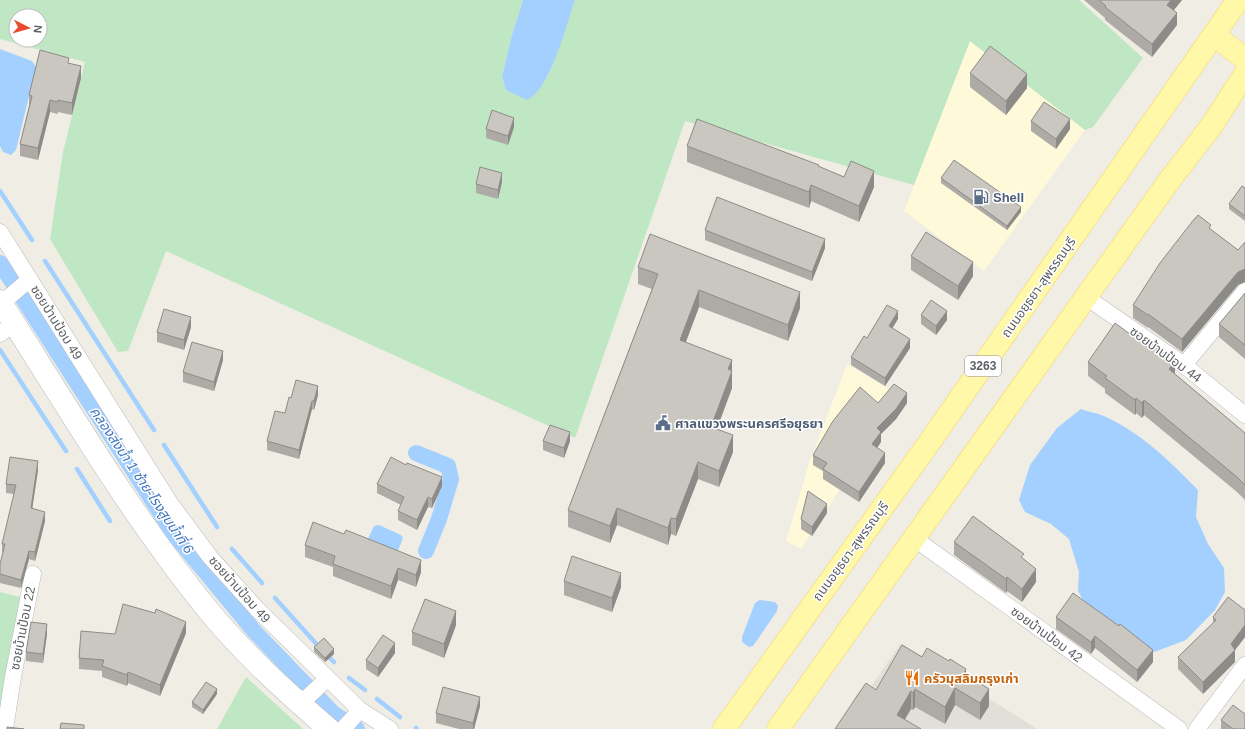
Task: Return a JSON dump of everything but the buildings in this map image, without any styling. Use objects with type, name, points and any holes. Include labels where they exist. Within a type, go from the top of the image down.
[{"type":"main road","name":"ถนนอยุธยา-สุพรรณบุรี","points":[[724,729],[931,440],[1238,0]]},
{"type":"main road","points":[[1214,35],[1245,59]]},
{"type":"main road","points":[[778,729],[1169,181],[1212,125],[1245,74]]},
{"type":"main road","points":[[13,293],[7,329],[147,531],[222,625],[256,663],[315,690],[346,722]]},
{"type":"street","name":"ซอยบ้านป้อม 49","points":[[0,232],[13,293],[146,465],[206,551],[257,609],[315,690],[346,722],[390,729]]},
{"type":"street","points":[[1184,365],[1245,291]]},
{"type":"street","name":"ซอยบ้านป้อม 44","points":[[1086,297],[1184,365],[1245,414]]},
{"type":"street","name":"ซอยบ้านป้อม 42","points":[[915,539],[1179,729]]},
{"type":"street","name":"ซอยบ้านป้อม 22","points":[[5,729],[12,677],[33,574]]},
{"type":"street","points":[[1197,729],[1245,665]]},
{"type":"shaded area","points":[[970,41],[1085,130],[984,271],[904,211]]},
{"type":"shaded area","points":[[847,364],[901,396],[801,549],[786,541],[809,463]]},
{"type":"shaded area","points":[[901,643],[1037,729],[842,729]]},
{"type":"green space","points":[[0,0],[523,0],[512,35],[502,76],[548,76],[575,0],[1079,0],[1143,58],[1093,127],[1085,130],[970,41],[914,185],[685,121],[575,438],[166,251],[128,351],[118,352],[50,239],[63,152],[85,62],[33,48],[48,48],[48,8],[8,8],[8,41],[0,39]]},
{"type":"green space","points":[[0,592],[20,597],[0,708]]},
{"type":"green space","points":[[246,677],[303,729],[217,729]]},
{"type":"water","points":[[523,0],[575,0],[557,55],[550,70],[543,84],[535,94],[527,100],[506,90],[502,76],[512,35]]},
{"type":"water","points":[[0,49],[32,61],[36,67],[16,150],[11,155],[3,152],[0,146]]},
{"type":"water","points":[[1081,409],[1104,416],[1130,430],[1166,458],[1198,490],[1196,517],[1208,544],[1224,568],[1225,592],[1215,610],[1186,640],[1154,652],[1115,628],[1085,604],[1078,591],[1079,572],[1069,539],[1051,524],[1025,512],[1019,500],[1030,465],[1057,428]]},
{"type":"water","points":[[379,525],[401,535],[403,538],[397,553],[368,539],[374,526]]},
{"type":"water","points":[[760,600],[775,602],[778,606],[777,611],[753,646],[749,647],[742,642],[742,637],[755,603]]},
{"type":"waterway","points":[[0,191],[32,240]]},
{"type":"waterway","points":[[45,261],[154,430]]},
{"type":"waterway","name":"คลองส่งน้ำ 1 ซ้าย-โรงสูบน้ำที่ 6","points":[[0,263],[174,534],[254,631],[334,714],[357,729]]},
{"type":"waterway","points":[[0,350],[66,451]]},
{"type":"waterway","points":[[164,445],[217,527]]},
{"type":"waterway","points":[[416,453],[448,466],[451,479],[439,519],[426,551]]},
{"type":"waterway","points":[[77,469],[110,521]]},
{"type":"waterway","points":[[232,549],[262,583]]},
{"type":"waterway","points":[[275,598],[320,648]]},
{"type":"waterway","points":[[325,653],[334,662]]},
{"type":"waterway","points":[[349,678],[365,690]]},
{"type":"waterway","points":[[377,699],[400,717]]},
{"type":"place","name":"Shell","points":[[981,197]]},
{"type":"place","name":"ศาลแขวงพระนครศรีอยุธยา","points":[[663,423]]},
{"type":"place","name":"ครัวมุสลิมกรุงเก่า","points":[[912,678]]}]
